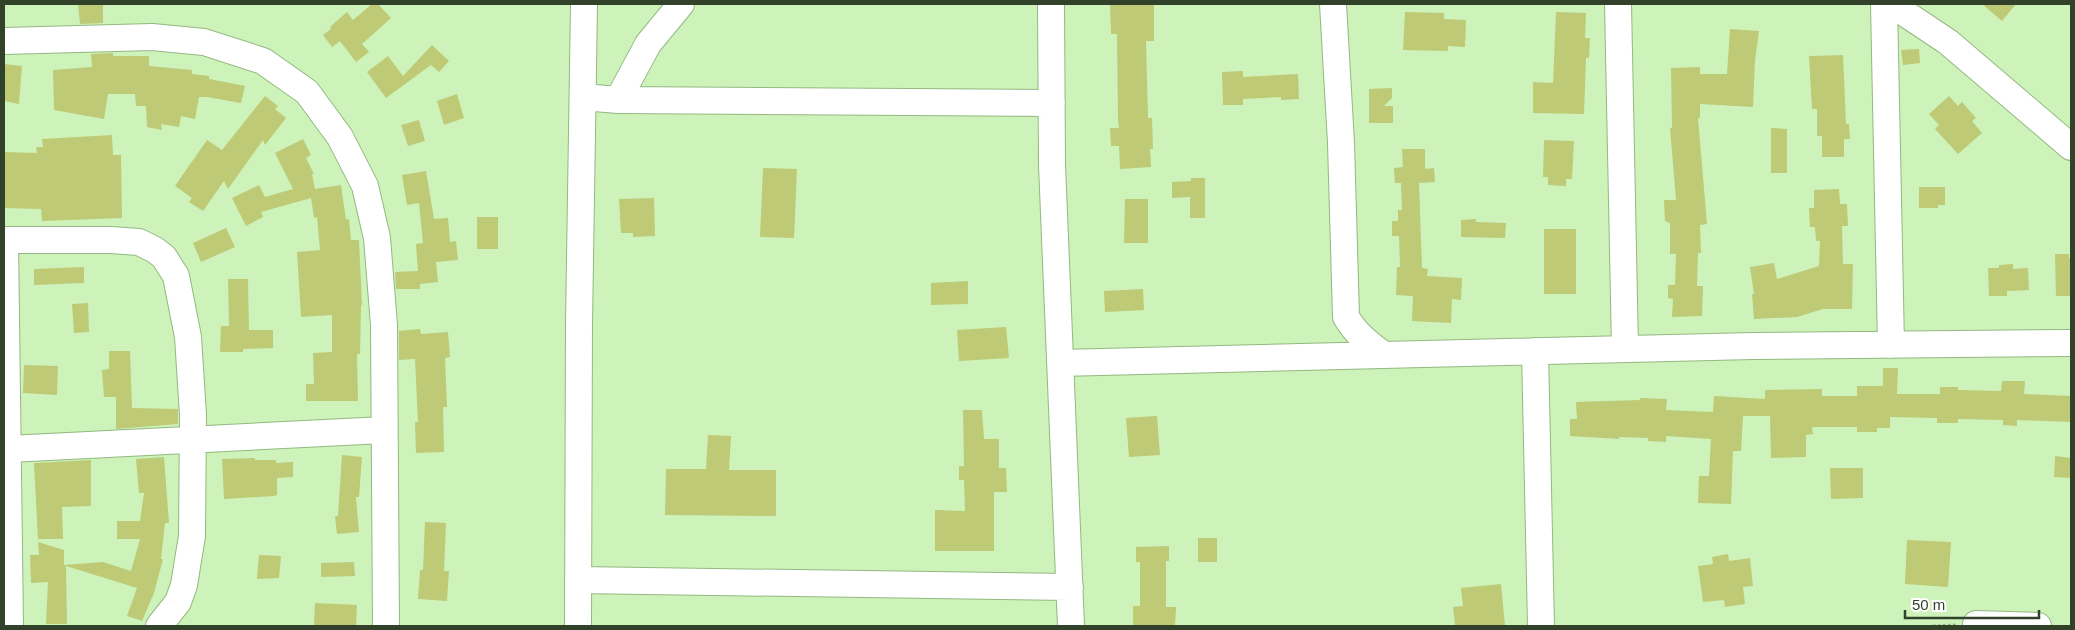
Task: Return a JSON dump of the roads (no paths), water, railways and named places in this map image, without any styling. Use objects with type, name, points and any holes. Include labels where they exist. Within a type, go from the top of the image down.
[{"type":"street","points":[[578,626],[579,334],[584,4]]},
{"type":"street","points":[[618,100],[648,44],[681,4]]},
{"type":"street","points":[[1050,4],[1060,363],[1071,626]]},
{"type":"street","points":[[1333,4],[1341,143],[1346,318],[1353,329],[1365,341],[1384,355]]},
{"type":"street","points":[[1618,4],[1625,349]]},
{"type":"street","points":[[1884,4],[1891,345]]},
{"type":"street","points":[[1891,4],[1948,42],[2071,147]]},
{"type":"street","points":[[4,42],[152,38],[204,42],[262,61],[307,92],[340,137],[365,186],[377,238],[384,325],[386,626]]},
{"type":"street","points":[[583,97],[618,100],[1052,102]]},
{"type":"street","points":[[10,626],[5,240],[111,240],[139,242],[164,257],[171,266],[179,286],[188,337],[194,440],[190,552],[178,602],[159,626]]},
{"type":"street","points":[[1060,363],[1625,349],[2071,343]]},
{"type":"street","points":[[1535,351],[1541,626]]},
{"type":"street","points":[[9,449],[384,430]]},
{"type":"street","points":[[578,580],[1070,587]]},
{"type":"street","points":[[1976,626],[1976,624],[2038,626]]}]
